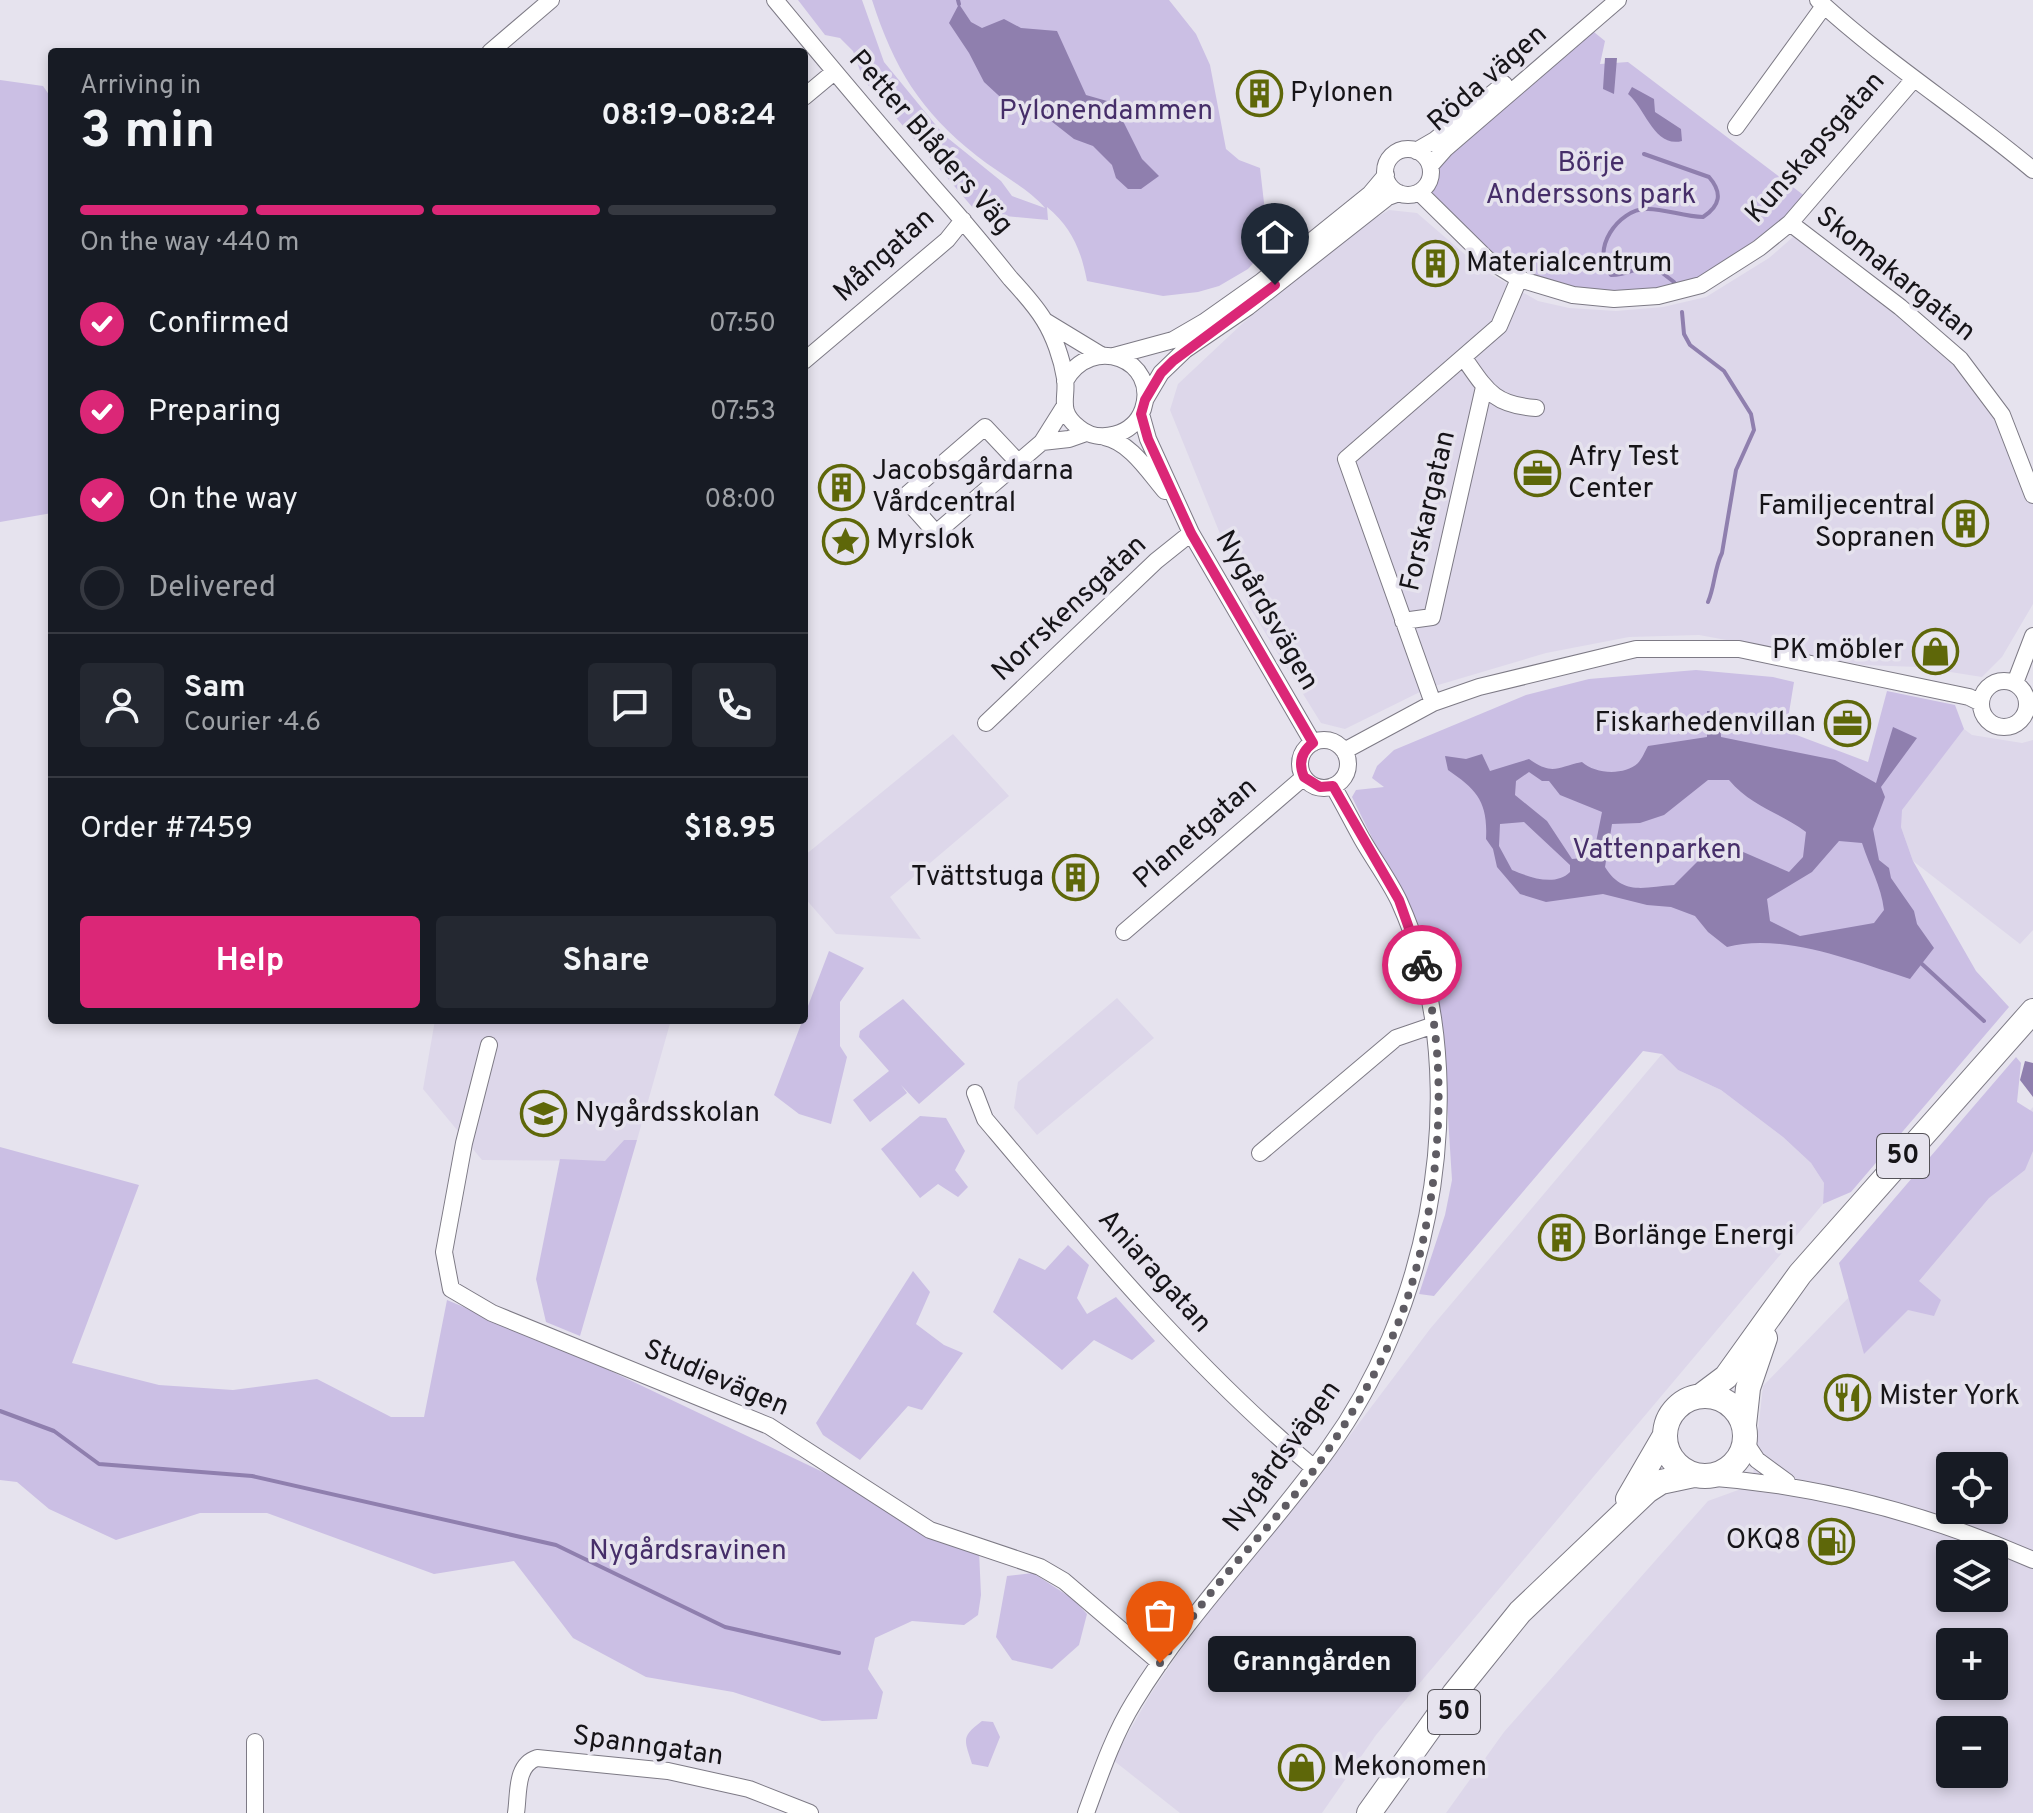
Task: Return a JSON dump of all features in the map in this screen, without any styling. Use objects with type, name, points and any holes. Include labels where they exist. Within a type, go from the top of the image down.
[{"type":"highway","name":"50","points":[[1702,1395],[1726,1377],[1800,1274],[2033,1011]]},
{"type":"highway","name":"50","points":[[1745,1434],[1752,1370],[1778,1306]]},
{"type":"highway","points":[[1702,1395],[1728,1402],[1735,1409],[1745,1434],[1742,1453],[1727,1470],[1700,1476],[1673,1461],[1664,1437],[1667,1422],[1675,1409],[1687,1399],[1702,1395]]},
{"type":"highway","name":"50","points":[[1616,1518],[1664,1437]]},
{"type":"highway","name":"50","points":[[1369,1813],[1454,1694],[1520,1612],[1647,1491],[1661,1482],[1700,1476]]},
{"type":"highway","name":"50","points":[[1389,1813],[1520,1612]]},
{"type":"street","points":[[495,48],[551,0]]},
{"type":"street","name":"Petter Blåders Väg","points":[[775,0],[1045,321],[1065,381]]},
{"type":"street","name":"Röda vägen","points":[[1430,166],[1445,149],[1595,16],[1608,0]]},
{"type":"street","name":"Röda vägen","points":[[1416,151],[1435,140],[1618,0]]},
{"type":"street","points":[[1736,127],[1821,3],[2033,170]]},
{"type":"street","points":[[808,94],[834,72]]},
{"type":"street","name":"Kunskapsgatan","points":[[1419,192],[1487,259],[1519,279],[1573,295],[1614,299],[1658,296],[1701,285],[1759,248],[1790,223],[1914,79]]},
{"type":"street","points":[[1405,149],[1416,151],[1430,166],[1430,180],[1419,192],[1388,197],[1248,307],[1185,350],[1161,373],[1143,407],[1125,431],[1104,437],[1086,433],[1077,427],[1064,407],[1063,394],[1065,381],[1079,363],[1173,340],[1204,322],[1262,281],[1370,194],[1386,175],[1389,160],[1394,154],[1405,149]]},
{"type":"street","points":[[1386,175],[1393,189],[1399,193]]},
{"type":"street","name":"Mångatan","points":[[808,358],[947,240],[963,220]]},
{"type":"street","name":"Skomakargatan","points":[[1790,223],[1900,307],[1960,359],[2002,415],[2033,495]]},
{"type":"street","name":"Forskargatan","points":[[1433,703],[1346,459],[1499,326],[1519,279]]},
{"type":"street","name":"Petter Blåders Väg","points":[[1045,321],[1107,355]]},
{"type":"street","points":[[1107,355],[1134,367],[1144,388],[1143,407]]},
{"type":"street","points":[[1464,358],[1484,387],[1512,406],[1536,408]]},
{"type":"street","name":"Forskargatan","points":[[1403,621],[1432,617],[1484,387]]},
{"type":"street","points":[[1018,462],[985,427],[904,497],[936,533],[1042,442],[1064,407]]},
{"type":"street","name":"Nygårdsvägen","points":[[1143,407],[1148,439],[1176,504],[1313,743]]},
{"type":"street","points":[[1042,442],[1069,439],[1086,433]]},
{"type":"street","name":"Nygårdsvägen","points":[[1104,437],[1114,439],[1130,451],[1176,504]]},
{"type":"street","name":"Norrskensgatan","points":[[986,723],[1156,561],[1191,533]]},
{"type":"street","points":[[2015,683],[2033,636]]},
{"type":"street","points":[[1344,751],[1433,703],[1479,687],[1636,649],[1739,649],[1969,697],[1981,703]]},
{"type":"street","points":[[2000,681],[2015,683],[2030,703],[2027,721],[2008,727],[1994,725],[1984,716],[1981,703],[1986,688],[2000,681]]},
{"type":"street","points":[[1326,740],[1344,751],[1347,771],[1333,786],[1320,787],[1304,777],[1300,761],[1302,754],[1313,743],[1326,740]]},
{"type":"street","name":"Planetgatan","points":[[1124,932],[1304,777]]},
{"type":"street","name":"Nygårdsvägen","points":[[1086,1813],[1105,1761],[1133,1704],[1160,1663],[1212,1591],[1285,1507],[1369,1385],[1406,1305],[1426,1226],[1434,1182],[1437,1081],[1434,1025],[1421,963],[1399,900],[1333,786]]},
{"type":"street","points":[[1260,1153],[1396,1038],[1434,1025]]},
{"type":"street","name":"Studievägen","points":[[489,1045],[464,1143],[444,1252],[451,1289],[492,1313],[769,1426],[930,1530],[1040,1567],[1075,1590],[1160,1663]]},
{"type":"street","name":"Aniaragatan","points":[[975,1093],[985,1119],[1118,1273],[1262,1425],[1314,1468]]},
{"type":"street","points":[[1745,1434],[1751,1453],[1766,1469],[1791,1486]]},
{"type":"street","points":[[1700,1476],[1791,1486],[1909,1514],[1997,1544],[2033,1560]]},
{"type":"street","points":[[255,1742],[255,1813]]},
{"type":"street","name":"Spanngatan","points":[[516,1813],[522,1769],[537,1758],[668,1771],[749,1789],[810,1813]]},
{"type":"shaded area","name":"Pylonendammen","points":[[959,4],[971,22],[982,28],[1004,19],[1021,28],[1057,31],[1086,95],[1114,103],[1142,159],[1159,176],[1141,189],[1128,189],[1116,178],[1112,165],[1093,146],[1074,139],[1037,110],[1010,106],[984,82],[949,23]]},
{"type":"shaded area","points":[[1605,58],[1617,58],[1614,94],[1603,89]]},
{"type":"shaded area","points":[[1632,87],[1654,99],[1655,112],[1681,129],[1682,141],[1672,142],[1657,133],[1628,94]]},
{"type":"shaded area","points":[[1389,210],[1417,213],[1483,270],[1538,301],[1569,308],[1616,311],[1663,307],[1706,297],[1769,258],[1801,230],[1960,359],[2002,415],[2033,495],[2033,604],[2002,657],[1982,677],[1919,667],[1863,665],[1699,635],[1629,637],[1546,653],[1428,688],[1345,729],[1321,723],[1250,608],[1170,410],[1178,384],[1243,323],[1360,227]]},
{"type":"shaded area","name":"Vattenparken","points":[[1707,711],[1719,711],[1721,737],[1835,760],[1876,783],[1893,727],[1917,738],[1881,787],[1885,797],[1873,829],[1879,860],[1889,868],[1891,878],[1934,948],[1910,979],[1843,957],[1795,946],[1748,943],[1727,947],[1708,932],[1695,916],[1671,907],[1647,905],[1603,894],[1546,902],[1520,894],[1497,867],[1493,849],[1486,839],[1485,815],[1479,798],[1448,770],[1445,756],[1466,759],[1482,754],[1490,771],[1529,759],[1550,769],[1582,762],[1594,769],[1618,772],[1638,763],[1648,746],[1707,737]],"holes":[[[1529,772],[1542,781],[1549,781],[1560,795],[1602,812],[1593,857],[1572,859],[1547,821],[1515,795],[1516,781]],[[1708,780],[1729,780],[1747,797],[1806,832],[1803,857],[1789,872],[1734,848],[1702,857],[1674,885],[1635,888],[1619,882],[1605,867],[1612,824],[1640,823],[1664,815]],[[1524,822],[1570,865],[1570,872],[1564,877],[1550,880],[1512,870],[1499,846],[1500,824]],[[1839,841],[1862,843],[1878,884],[1884,910],[1874,923],[1800,936],[1770,921],[1767,899],[1812,872]]]},
{"type":"shaded area","points":[[1964,729],[1972,735],[2022,743],[2033,740],[2033,930],[2020,944],[1913,861],[1901,827],[1901,810]]},
{"type":"shaded area","points":[[953,734],[1009,796],[890,897],[921,939],[836,934],[808,902],[808,853]]},
{"type":"shaded area","points":[[1117,998],[1154,1038],[1037,1135],[1014,1108],[1018,1082]]},
{"type":"shaded area","name":"Nygårdsskolan","points":[[434,1024],[670,1024],[637,1140],[624,1140],[606,1161],[482,1160],[423,1089]]},
{"type":"shaded area","points":[[1662,1054],[1678,1070],[1721,1090],[1783,1137],[1811,1163],[1824,1183],[1823,1204],[1376,1735],[1322,1813],[1180,1813],[1113,1760],[1150,1695],[1212,1604],[1329,1463],[1430,1329]]},
{"type":"shaded area","points":[[2025,1061],[2033,1063],[2033,1097],[2020,1080]]},
{"type":"shaded area","points":[[2033,1107],[2033,1813],[1446,1813],[1504,1732],[1708,1501],[1752,1485],[1763,1386]]},
{"type":"green space","name":"Pylonendammen","points":[[798,0],[862,0],[884,62],[944,135],[1001,181],[1012,196],[1045,208],[957,139],[925,105],[900,67],[872,0],[1169,0],[1196,34],[1210,65],[1226,149],[1239,160],[1260,168],[1269,246],[1248,269],[1219,286],[1198,292],[1163,296],[1087,281],[1074,240],[1047,207],[1048,220],[1005,216],[973,208],[863,79],[853,51],[840,38],[825,35]]},
{"type":"green space","name":"Börje Anderssons park","points":[[1589,28],[1605,41],[1600,64],[1628,62],[1810,200],[1701,285],[1614,299],[1519,279],[1419,192],[1430,180],[1430,166]]},
{"type":"green space","points":[[0,80],[43,86],[48,93],[48,514],[0,522]]},
{"type":"green space","name":"Vattenparken","points":[[1696,670],[1773,677],[1794,682],[1786,731],[1868,762],[1887,691],[1955,705],[1964,729],[1902,810],[1901,827],[1913,861],[1976,971],[2009,1007],[1851,1192],[1823,1204],[1824,1183],[1811,1163],[1783,1137],[1721,1090],[1678,1070],[1662,1054],[1643,1051],[1434,1296],[1419,1294],[1445,1215],[1452,1180],[1442,1022],[1428,969],[1404,903],[1352,797],[1356,790],[1384,787],[1372,778],[1377,766],[1394,750],[1526,695],[1589,679]]},
{"type":"green space","points":[[829,951],[864,968],[840,1002],[840,1046],[847,1057],[831,1124],[799,1114],[774,1095],[801,1024],[808,1024],[808,1006]]},
{"type":"green space","points":[[903,999],[965,1064],[919,1104],[901,1085],[907,1093],[870,1122],[853,1100],[889,1071],[859,1037],[860,1031]]},
{"type":"green space","points":[[2016,1057],[2021,1063],[2017,1102],[2033,1112],[2033,1151],[2025,1170],[1989,1198],[1919,1281],[1941,1300],[1934,1316],[1908,1310],[1864,1354],[1839,1263]]},
{"type":"green space","points":[[920,1116],[946,1118],[965,1151],[955,1170],[968,1187],[958,1197],[938,1184],[920,1198],[881,1149]]},
{"type":"green space","points":[[624,1140],[637,1140],[580,1336],[546,1322],[536,1279],[560,1159],[605,1161]]},
{"type":"green space","name":"Nygårdsravinen","points":[[0,1147],[139,1185],[72,1363],[159,1385],[233,1390],[317,1379],[391,1417],[424,1417],[447,1300],[575,1354],[829,1475],[936,1536],[979,1551],[981,1595],[978,1615],[964,1625],[912,1621],[875,1638],[868,1669],[883,1692],[877,1719],[822,1721],[733,1692],[646,1677],[573,1638],[514,1561],[434,1574],[267,1513],[200,1513],[116,1540],[49,1509],[17,1482],[0,1480]]},
{"type":"green space","points":[[1068,1245],[1089,1265],[1077,1298],[1087,1314],[1116,1297],[1155,1341],[1132,1360],[1094,1340],[1062,1370],[993,1312],[1019,1258],[1045,1270]]},
{"type":"green space","points":[[913,1271],[930,1292],[916,1324],[944,1345],[963,1353],[922,1410],[908,1406],[860,1460],[823,1435],[816,1423]]},
{"type":"green space","points":[[1033,1573],[1073,1599],[1087,1614],[1079,1645],[1052,1669],[1012,1660],[996,1637],[1007,1576]]},
{"type":"green space","points":[[982,1721],[993,1722],[1000,1737],[988,1767],[972,1764],[966,1744],[967,1735]]},
{"type":"waterway","points":[[958,0],[959,4]]},
{"type":"waterway","points":[[1644,154],[1709,177],[1718,199],[1703,217],[1653,209],[1626,216],[1617,223],[1605,243],[1605,265],[1611,275],[1652,265],[1674,282]]},
{"type":"waterway","points":[[1682,312],[1684,334],[1690,345],[1724,371],[1751,414],[1754,430],[1736,470],[1722,553],[1708,602]]},
{"type":"waterway","points":[[1922,964],[1984,1021]]},
{"type":"waterway","points":[[0,1411],[54,1431],[99,1464],[252,1476],[556,1545],[725,1627],[839,1653]]},
{"type":"way so far","points":[[1160,1663],[1212,1591],[1285,1507],[1331,1446],[1369,1385],[1406,1305],[1434,1182],[1437,1129],[1434,1025],[1422,965]]},
{"type":"place","name":"Pylonen","points":[[1259,94]]},
{"type":"place","name":"Materialcentrum","points":[[1435,264]]},
{"type":"place","name":"Afry Test Center","points":[[1537,474]]},
{"type":"place","name":"Jacobsgårdarna Vårdcentral","points":[[841,488]]},
{"type":"place","name":"Familjecentral Sopranen","points":[[1966,523]]},
{"type":"place","name":"Myrslok","points":[[845,541]]},
{"type":"place","name":"PK möbler","points":[[1935,651]]},
{"type":"place","name":"Fiskarhedenvillan","points":[[1847,724]]},
{"type":"place","name":"Tvättstuga","points":[[1075,878]]},
{"type":"place","name":"Nygårdsskolan","points":[[544,1114]]},
{"type":"place","name":"Borlänge Energi","points":[[1562,1237]]},
{"type":"place","name":"Mister York","points":[[1848,1397]]},
{"type":"place","name":"OKQ8","points":[[1832,1541]]},
{"type":"place","name":"Granngården","points":[[1160,1663]]},
{"type":"place","name":"Mekonomen","points":[[1302,1768]]},
{"type":"route","points":[[1275,285],[1173,361],[1161,373],[1145,400],[1141,414],[1148,439],[1191,533],[1313,743],[1302,754],[1300,761],[1304,777],[1320,787],[1333,786],[1399,900],[1422,965]]}]
